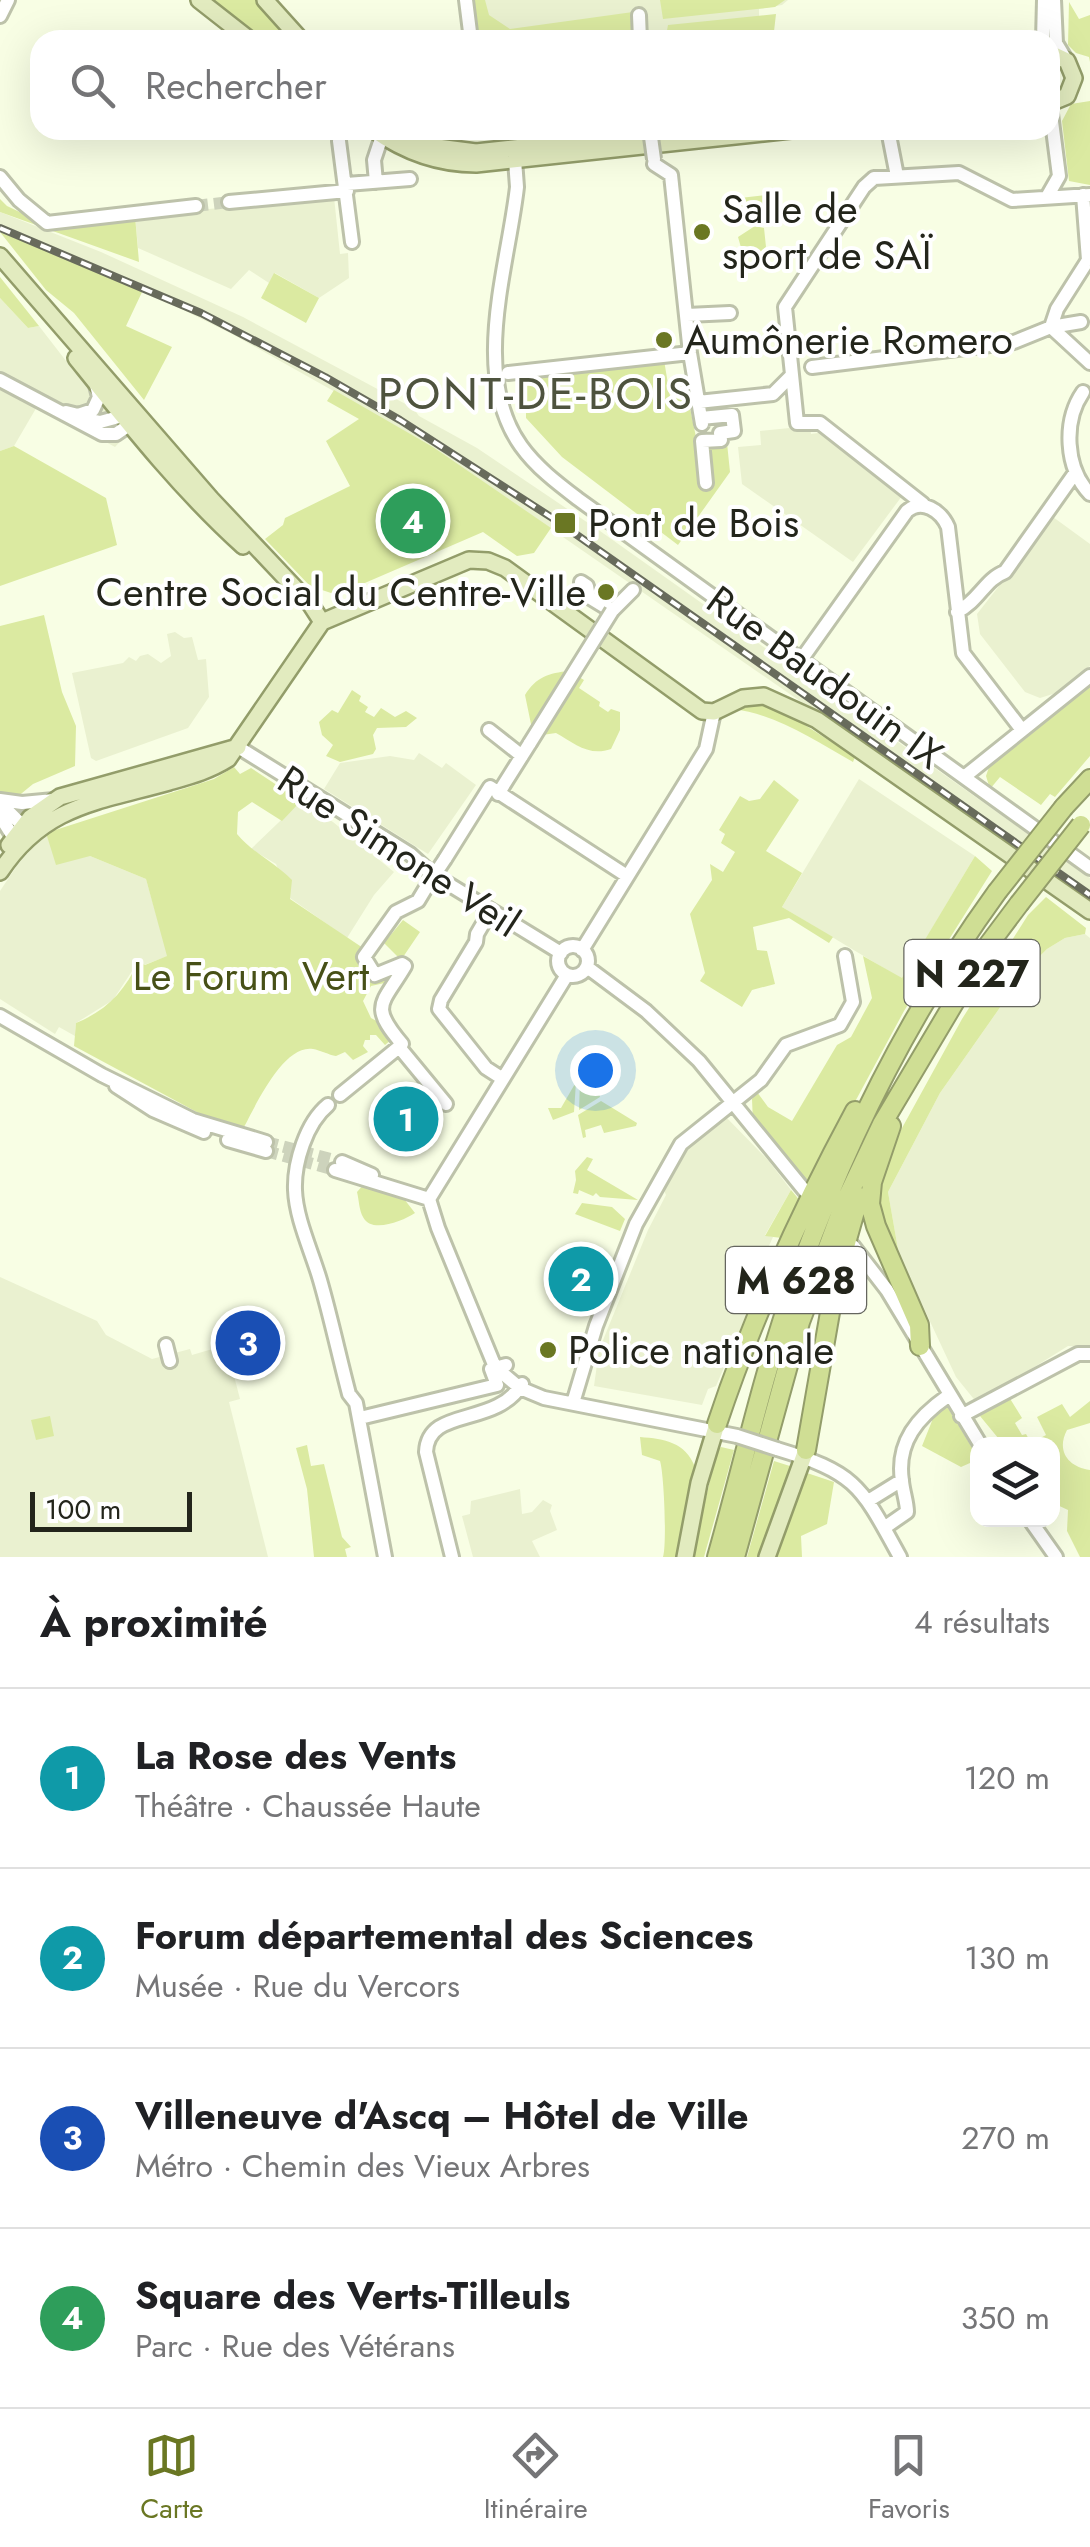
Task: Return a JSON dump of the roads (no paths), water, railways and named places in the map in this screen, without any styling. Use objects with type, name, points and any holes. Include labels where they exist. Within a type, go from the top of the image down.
[{"type":"highway","name":"N 227","points":[[914,1018],[997,892],[1090,779]]},
{"type":"highway","name":"N 227","points":[[909,1079],[980,959],[1086,820]]},
{"type":"highway","points":[[716,1428],[750,1334],[832,1156],[878,1069],[914,1018]]},
{"type":"highway","name":"M 628","points":[[718,1557],[798,1275],[842,1166],[914,1018]]},
{"type":"highway","points":[[805,1454],[841,1253],[853,1211],[909,1079]]},
{"type":"highway","name":"M 628","points":[[735,1557],[785,1372],[817,1272],[866,1153],[909,1079]]},
{"type":"highway","points":[[885,1140],[870,1188],[870,1211],[920,1325],[920,1346]]},
{"type":"main road","points":[[199,0],[237,30]]},
{"type":"main road","points":[[266,0],[293,30]]},
{"type":"main road","points":[[1061,58],[1090,72]]},
{"type":"main road","points":[[1060,97],[1074,82],[1061,58]]},
{"type":"main road","points":[[1060,100],[1086,90]]},
{"type":"main road","points":[[412,140],[448,150],[514,155],[680,140]]},
{"type":"main road","points":[[514,155],[616,140]]},
{"type":"main road","points":[[0,256],[208,514],[322,622]]},
{"type":"main road","points":[[16,276],[93,379],[130,418]]},
{"type":"main road","points":[[0,872],[18,837],[57,816],[212,768],[238,747],[322,622],[476,559],[505,568],[695,706],[714,712],[750,696],[780,702],[943,819],[1090,911]]},
{"type":"main road","points":[[0,859],[54,800],[238,747]]},
{"type":"main road","points":[[1030,871],[1090,920]]},
{"type":"main road","points":[[685,1557],[699,1483],[716,1428]]},
{"type":"main road","points":[[767,1557],[805,1454]]},
{"type":"street","points":[[0,16],[8,0]]},
{"type":"street","points":[[466,0],[470,30]]},
{"type":"street","points":[[1042,30],[1044,0]]},
{"type":"street","points":[[1054,0],[1055,30]]},
{"type":"street","points":[[376,182],[374,160],[381,140]]},
{"type":"street","points":[[651,140],[654,162],[671,176],[701,421],[732,415],[734,432],[720,433],[721,440],[702,442],[706,483]]},
{"type":"street","points":[[890,140],[897,176]]},
{"type":"street","points":[[1047,197],[1059,176],[1057,140]]},
{"type":"street","points":[[339,141],[352,242]]},
{"type":"street","name":"Rue Baudouin IX","points":[[514,155],[517,186],[494,362],[498,393],[514,435],[531,458],[558,483],[1090,868]]},
{"type":"street","points":[[1022,730],[965,658],[944,519],[820,423],[797,422],[786,303],[864,186],[874,178],[959,173],[1008,199],[1085,195]]},
{"type":"street","points":[[1059,176],[1085,195]]},
{"type":"street","points":[[0,177],[19,200],[48,223],[196,206]]},
{"type":"street","points":[[229,202],[410,179]]},
{"type":"street","points":[[1050,328],[1089,259],[1085,195]]},
{"type":"street","points":[[687,315],[730,314]]},
{"type":"street","points":[[812,367],[1014,342],[1050,328],[1082,322]]},
{"type":"street","points":[[1050,328],[1090,362]]},
{"type":"street","points":[[508,373],[690,352]]},
{"type":"street","points":[[698,402],[774,394],[794,373]]},
{"type":"street","points":[[72,414],[95,407],[99,393],[93,379]]},
{"type":"street","points":[[0,380],[102,434],[116,434],[130,418]]},
{"type":"street","points":[[1083,392],[1070,414],[1069,425],[1075,473],[1090,494]]},
{"type":"street","points":[[50,406],[94,422],[130,418]]},
{"type":"street","points":[[957,612],[972,604],[996,575],[1005,572],[1075,473]]},
{"type":"street","points":[[800,660],[907,511],[922,504]]},
{"type":"street","points":[[584,582],[589,597],[612,611]]},
{"type":"street","points":[[498,794],[612,611],[633,590]]},
{"type":"street","points":[[964,777],[1090,676]]},
{"type":"street","points":[[582,950],[706,750],[714,712]]},
{"type":"street","points":[[489,730],[526,750]]},
{"type":"street","name":"Rue Simone Veil","points":[[238,747],[561,953]]},
{"type":"street","points":[[344,1092],[402,1044],[382,1020],[376,979],[364,957],[396,912],[418,901],[490,788],[628,876]]},
{"type":"street","points":[[18,837],[0,802],[54,800]]},
{"type":"street","points":[[0,816],[18,837]]},
{"type":"street","points":[[491,910],[439,1009],[486,1068],[503,1079]]},
{"type":"street","points":[[570,947],[582,950],[588,958],[587,967],[579,975],[567,975],[558,964],[561,953],[570,947]]},
{"type":"street","points":[[574,1400],[606,1298],[642,1210],[681,1144],[760,1080],[790,1042],[840,1025],[853,1002],[845,956]]},
{"type":"street","points":[[376,979],[402,964],[405,966],[382,1004]]},
{"type":"street","points":[[587,967],[646,1011],[710,1073],[805,1191]]},
{"type":"street","points":[[567,975],[430,1198],[438,1228],[498,1362],[522,1385],[574,1400],[738,1433],[805,1454],[846,1476],[868,1501],[900,1557]]},
{"type":"street","points":[[0,1014],[102,1075],[201,1123],[266,1146]]},
{"type":"street","points":[[399,1047],[446,1104]]},
{"type":"street","points":[[328,1105],[304,1140],[295,1196],[349,1394],[360,1418],[385,1557]]},
{"type":"street","points":[[338,1166],[356,1165],[392,1186],[430,1198]]},
{"type":"street","points":[[852,1246],[880,1280],[975,1437]]},
{"type":"street","points":[[166,1345],[170,1361]]},
{"type":"street","points":[[961,1416],[1078,1354],[1090,1354]]},
{"type":"street","points":[[360,1418],[498,1386],[490,1369],[498,1362]]},
{"type":"street","points":[[452,1557],[426,1446],[430,1433],[438,1426],[499,1408],[522,1385]]},
{"type":"street","points":[[884,1528],[907,1512],[902,1456],[911,1430],[948,1396]]},
{"type":"street","points":[[868,1501],[902,1480]]},
{"type":"street","points":[[1035,1527],[1056,1557]]},
{"type":"tunnel","points":[[196,206],[229,202]]},
{"type":"tunnel","points":[[266,1142],[342,1162]]},
{"type":"tunnel","points":[[266,1151],[335,1170]]},
{"type":"railway","points":[[0,228],[201,313],[400,420],[557,521],[1090,895]]},
{"type":"place","name":"Salle de sport de SAÏ","points":[[702,232]]},
{"type":"place","name":"Aumônerie Romero","points":[[664,340]]},
{"type":"place","name":"Square des Verts-Tilleuls","points":[[413,521]]},
{"type":"place","name":"Pont de Bois","points":[[565,523]]},
{"type":"place","name":"Centre Social du Centre-Ville","points":[[606,592]]},
{"type":"place","name":"La Rose des Vents","points":[[406,1119]]},
{"type":"place","name":"Forum départemental des Sciences","points":[[581,1279]]},
{"type":"place","name":"Villeneuve d'Ascq – Hôtel de Ville","points":[[248,1343]]},
{"type":"place","name":"Police nationale","points":[[548,1350]]},
{"type":"district","name":"PONT-DE-BOIS","points":[[536,393]]},
{"type":"park label","name":"Le Forum Vert","points":[[251,976]]}]
